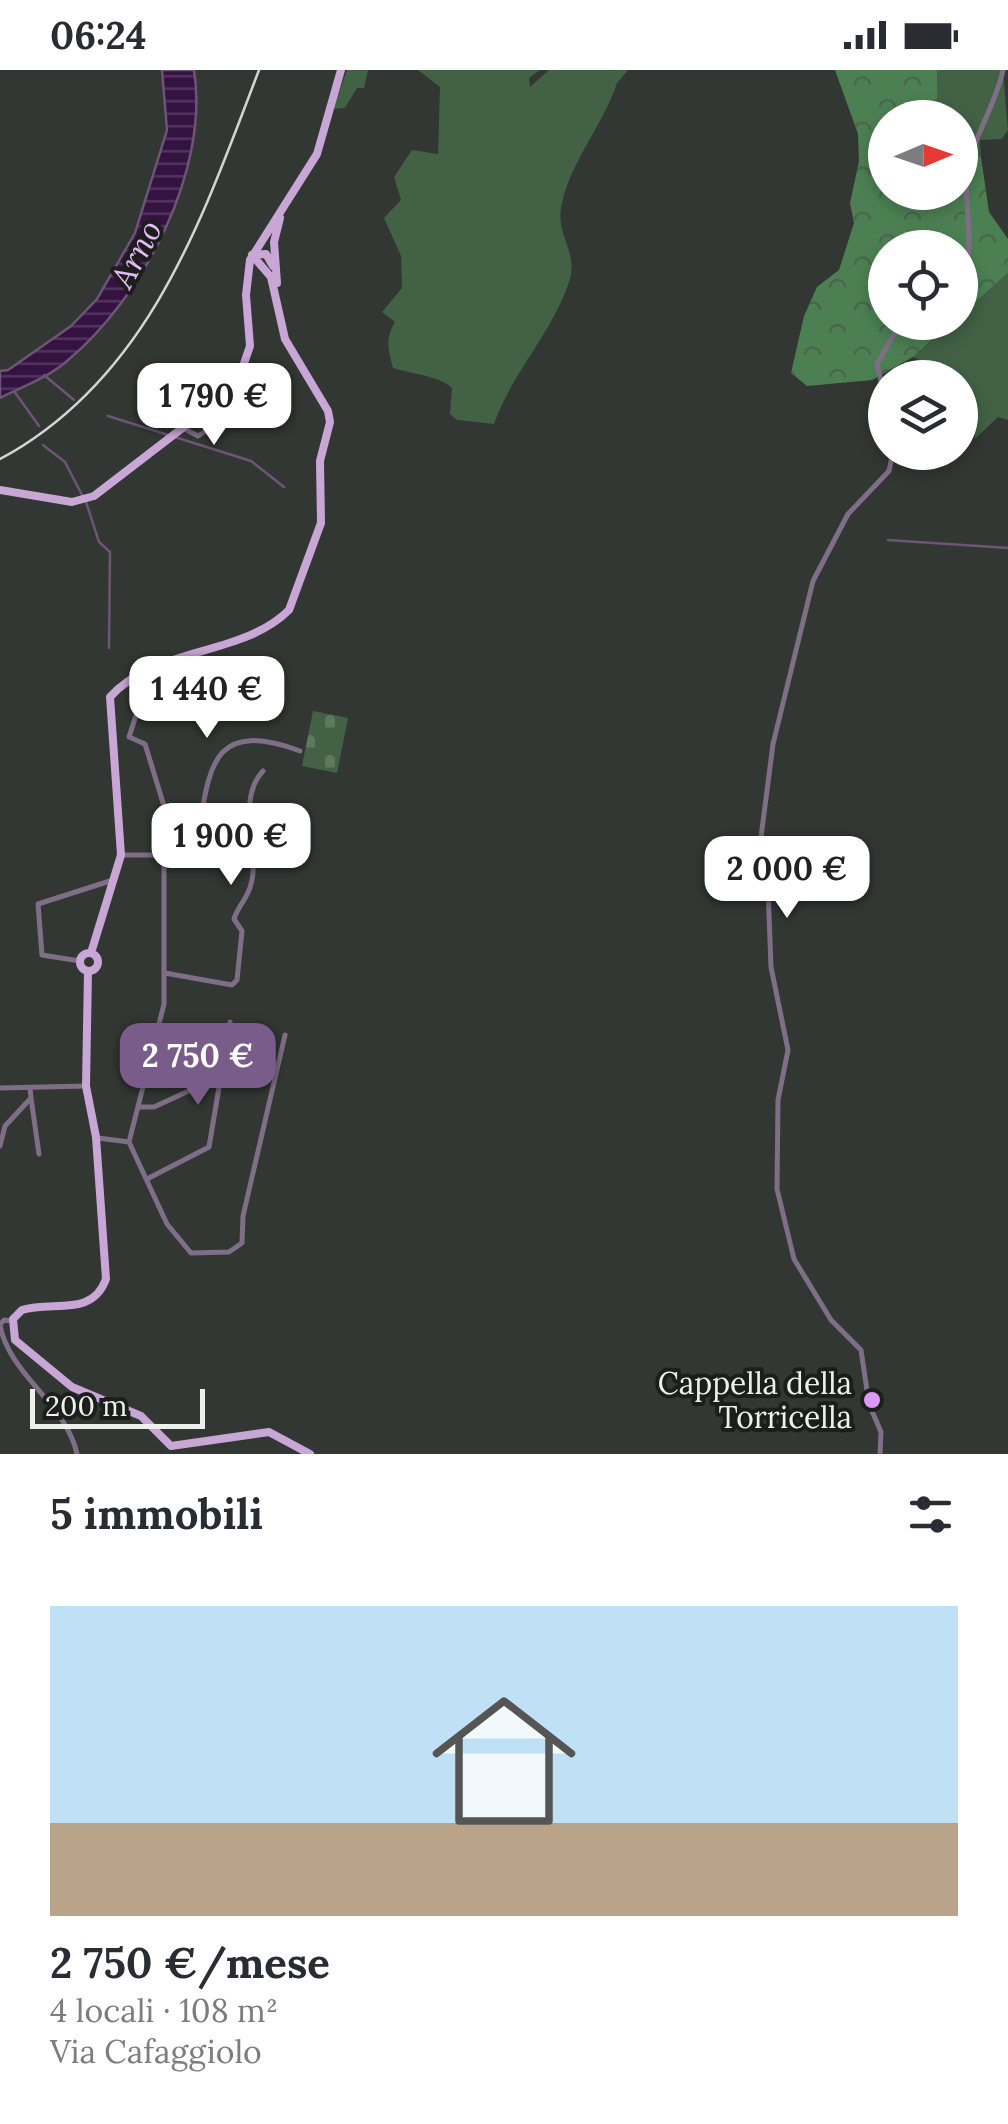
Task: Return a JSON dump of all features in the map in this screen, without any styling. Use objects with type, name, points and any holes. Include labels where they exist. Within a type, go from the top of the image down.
[{"type":"main road","points":[[0,490],[86,499],[172,437],[230,386],[245,366],[250,346],[246,284],[252,255],[317,154],[341,70]]},
{"type":"main road","points":[[279,313],[274,242],[284,206]]},
{"type":"main road","points":[[252,255],[271,277],[294,359],[328,411],[329,432],[320,461],[320,524],[289,610],[280,620],[265,630],[191,652],[110,697],[121,856],[90,953],[80,961],[88,971],[86,1086],[96,1137],[107,1254],[103,1286],[82,1304],[29,1307],[12,1322],[15,1340],[36,1361],[72,1387],[130,1408],[172,1446],[269,1432],[310,1454]]},
{"type":"main road","points":[[252,255],[269,257],[277,285]]},
{"type":"main road","points":[[246,284],[252,273],[265,272]]},
{"type":"main road","points":[[88,971],[98,963],[90,953]]},
{"type":"street","points":[[967,230],[967,169],[993,110],[1003,70]]},
{"type":"street","points":[[183,428],[198,436],[206,433],[235,406]]},
{"type":"street","points":[[880,1454],[881,1432],[868,1393],[861,1350],[832,1320],[794,1259],[778,1189],[778,1100],[788,1050],[771,967],[768,888],[760,845],[773,744],[813,580],[848,514],[889,470]]},
{"type":"street","points":[[139,706],[129,737],[144,744],[164,806],[165,974],[164,1004],[130,1142],[166,1224],[191,1253],[229,1252],[242,1243],[243,1216],[286,1035]]},
{"type":"street","points":[[121,856],[185,855],[196,846],[218,755],[231,743],[250,737],[300,750]]},
{"type":"street","points":[[165,974],[232,985],[236,980],[242,931],[234,919],[251,886],[254,870],[248,809],[263,771]]},
{"type":"street","points":[[80,961],[42,954],[38,904],[116,879]]},
{"type":"street","points":[[146,1180],[209,1147],[230,1022]]},
{"type":"street","points":[[0,1088],[86,1086]]},
{"type":"street","points":[[30,1088],[39,1154]]},
{"type":"street","points":[[140,1107],[154,1107],[193,1089]]},
{"type":"street","points":[[0,1146],[5,1126],[31,1098]]},
{"type":"street","points":[[96,1137],[130,1142]]},
{"type":"street","points":[[12,1322],[4,1320],[2,1334],[16,1360],[72,1430],[77,1454]]},
{"type":"green space","points":[[347,70],[368,70],[364,88],[357,88],[345,108],[333,109]]},
{"type":"green space","points":[[418,70],[540,70],[529,78],[530,87],[549,70],[628,70],[617,83],[565,191],[560,218],[571,272],[562,301],[511,387],[494,424],[457,420],[450,414],[452,388],[433,378],[393,368],[390,356],[389,339],[395,322],[382,312],[402,288],[401,256],[384,218],[401,200],[394,177],[412,150],[438,154],[440,87]]},
{"type":"green space","points":[[835,70],[937,70],[938,100],[868,100],[868,210],[978,210],[978,156],[981,157],[989,212],[1008,239],[1008,273],[978,300],[978,230],[868,230],[868,340],[931,340],[908,360],[868,360],[868,380],[807,386],[791,373],[804,316],[817,287],[839,270],[854,223],[850,203],[859,161],[858,134]]},
{"type":"green space","points":[[937,70],[1003,70],[1008,130],[1002,139],[980,140],[981,157],[978,156],[978,100],[938,100]]},
{"type":"green space","points":[[1008,273],[1008,420],[998,417],[978,436],[978,360],[913,357],[928,340],[978,340],[978,300]]},
{"type":"green space","points":[[313,711],[348,718],[337,773],[302,766]]},
{"type":"water","name":"Arno","points":[[162,70],[194,70],[196,109],[192,149],[165,229],[145,268],[95,335],[52,372],[0,398],[0,371],[8,370],[71,326],[97,299],[135,233],[167,130]]},
{"type":"waterway","points":[[44,375],[74,400]]},
{"type":"waterway","points":[[14,391],[39,426]]},
{"type":"waterway","points":[[108,416],[251,461],[284,487]]},
{"type":"waterway","points":[[43,445],[65,462],[82,495]]},
{"type":"waterway","points":[[86,502],[99,542],[110,552],[109,648]]},
{"type":"waterway","points":[[888,540],[1008,548]]},
{"type":"railway","points":[[0,459],[52,425],[95,385],[132,340],[191,237],[259,70]]},
{"type":"place","name":"Cappella della Torricella","points":[[872,1400]]}]
